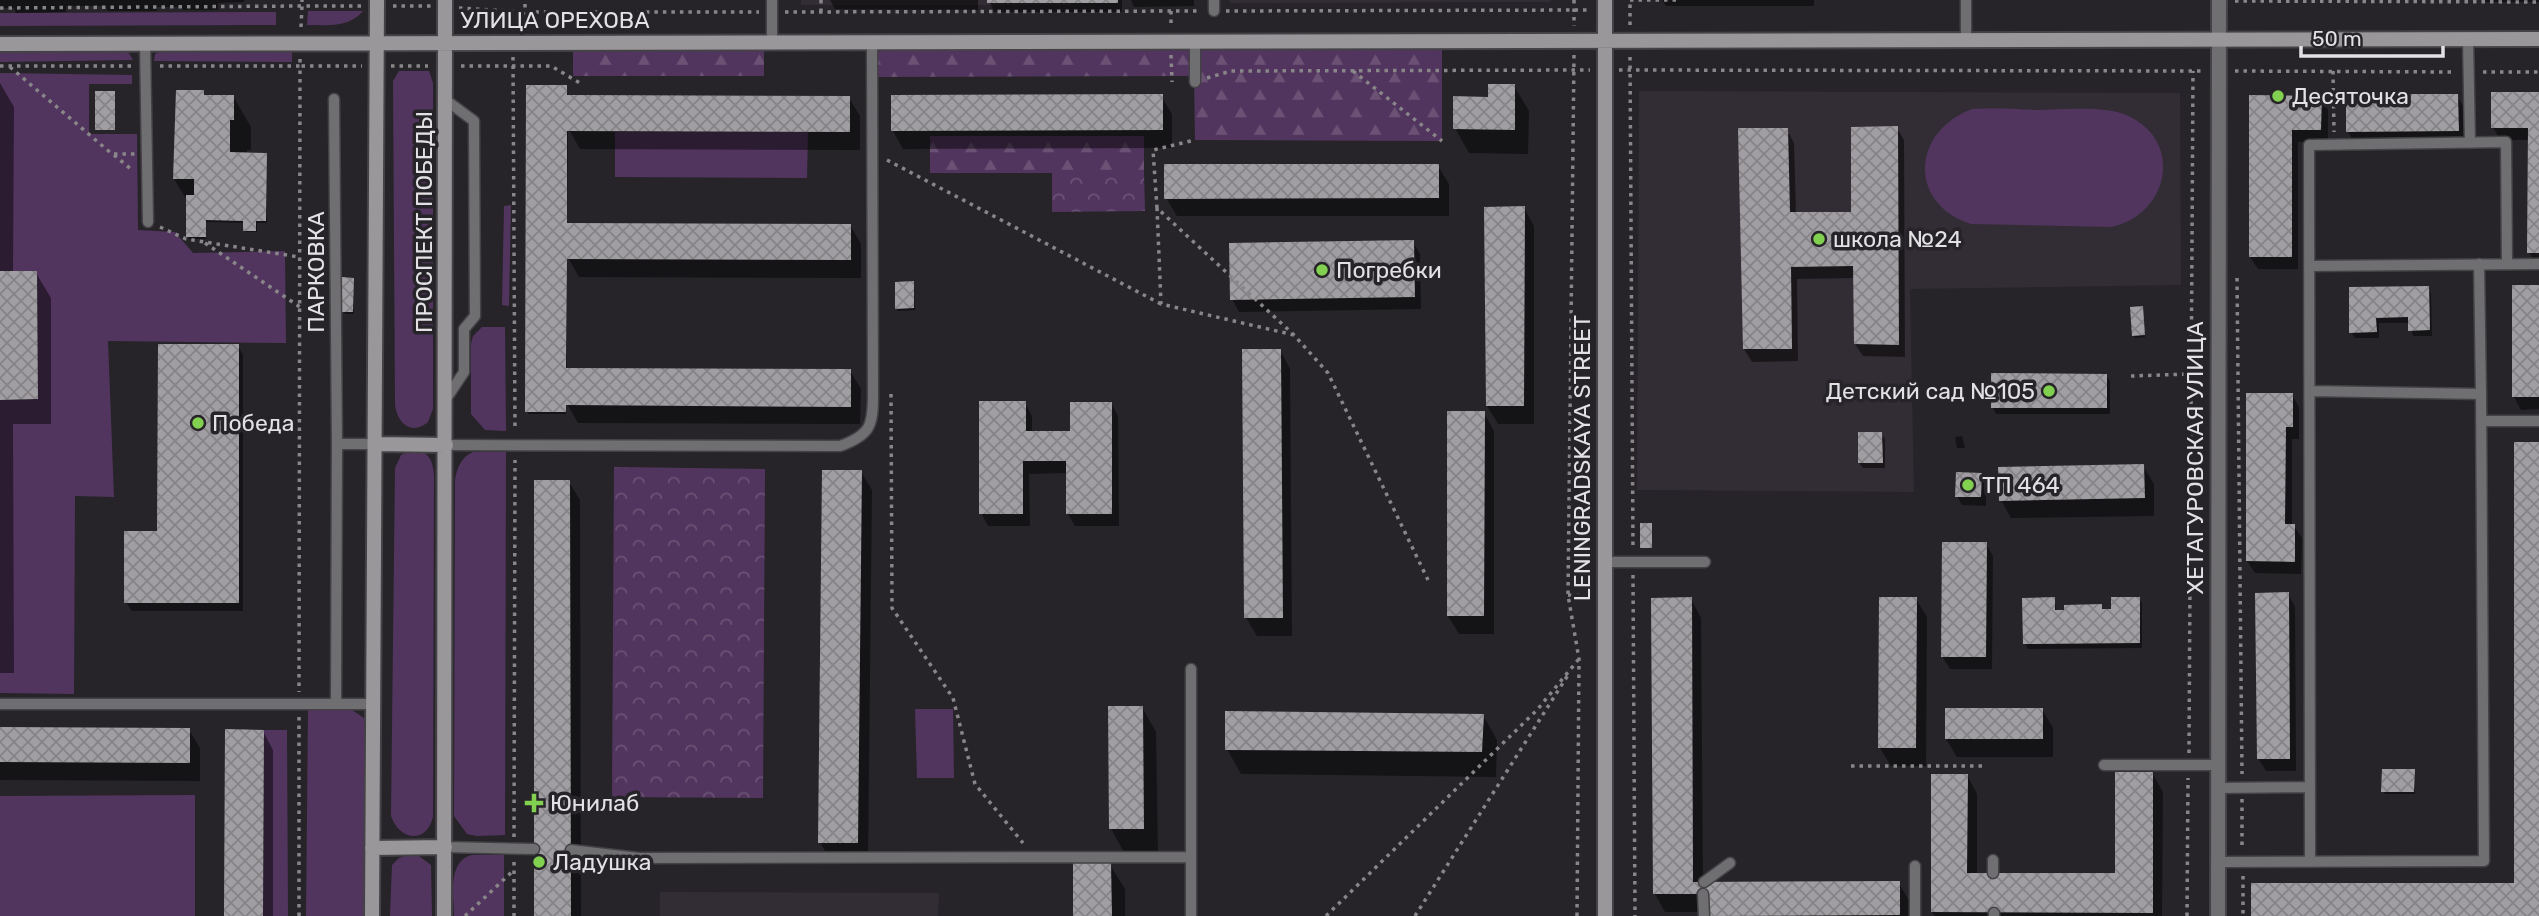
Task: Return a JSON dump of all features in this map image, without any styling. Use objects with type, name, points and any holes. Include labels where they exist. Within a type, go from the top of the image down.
[{"type":"main road","name":"ПРОСПЕКТ ПОБЕДЫ","points":[[372,916],[377,0]]},
{"type":"main road","name":"ПРОСПЕКТ ПОБЕДЫ","points":[[444,916],[447,100],[445,0]]},
{"type":"main road","name":"LENINGRADSKAYA STREET","points":[[1605,5],[1605,916]]},
{"type":"main road","name":"УЛИЦА ОРЕХОВА","points":[[0,44],[2539,39]]},
{"type":"main road","points":[[375,444],[446,445]]},
{"type":"main road","points":[[372,848],[445,847]]},
{"type":"street","name":"ХЕТАГУРОВСКАЯ УЛИЦА","points":[[2218,0],[2218,916]]},
{"type":"lane","points":[[772,0],[772,42]]},
{"type":"lane","points":[[1966,0],[1966,40]]},
{"type":"lane","points":[[2468,39],[2470,143]]},
{"type":"lane","points":[[1195,41],[1195,82]]},
{"type":"lane","points":[[446,445],[840,446],[857,440],[869,430],[873,414],[872,42]]},
{"type":"lane","points":[[145,43],[148,222]]},
{"type":"lane","name":"ПАРКОВКА","points":[[334,99],[336,704]]},
{"type":"lane","points":[[446,399],[464,372],[464,329],[475,316],[474,121],[447,100]]},
{"type":"lane","points":[[2310,862],[2309,145],[2506,142],[2507,264]]},
{"type":"lane","points":[[2218,862],[2484,861],[2479,264]]},
{"type":"lane","points":[[2309,266],[2539,264]]},
{"type":"lane","points":[[2310,391],[2481,394]]},
{"type":"lane","points":[[2481,421],[2539,421]]},
{"type":"lane","points":[[337,444],[375,444]]},
{"type":"lane","points":[[1604,562],[1705,562]]},
{"type":"lane","points":[[1191,669],[1191,916]]},
{"type":"lane","points":[[0,704],[373,704]]},
{"type":"lane","points":[[2104,765],[2218,765]]},
{"type":"lane","points":[[2218,788],[2310,788]]},
{"type":"lane","points":[[445,847],[534,849]]},
{"type":"lane","points":[[571,850],[639,858],[1191,857]]},
{"type":"lane","points":[[1993,860],[1993,873]]},
{"type":"lane","points":[[1704,882],[1730,863]]},
{"type":"lane","points":[[1915,866],[1915,916]]},
{"type":"lane","points":[[1703,894],[1704,916]]},
{"type":"path","points":[[0,8],[302,6],[302,0]]},
{"type":"path","points":[[525,0],[525,12],[821,12],[1214,5],[1605,5]]},
{"type":"path","points":[[821,0],[821,12]]},
{"type":"path","points":[[1635,916],[1630,0],[1677,0]]},
{"type":"path","points":[[2241,2],[2539,2]]},
{"type":"path","points":[[0,66],[300,66],[299,916]]},
{"type":"path","points":[[9,66],[148,183]]},
{"type":"path","points":[[513,66],[514,916]]},
{"type":"path","points":[[1195,82],[1231,71],[1573,69],[2539,72]]},
{"type":"path","points":[[1573,69],[1569,595],[1579,659],[1577,916]]},
{"type":"path","points":[[1352,71],[1442,141]]},
{"type":"path","points":[[2187,916],[2193,71]]},
{"type":"path","points":[[2333,71],[2334,144]]},
{"type":"path","points":[[1161,304],[1153,150],[1195,140]]},
{"type":"path","points":[[112,154],[148,153]]},
{"type":"path","points":[[872,153],[1161,304],[1294,335]]},
{"type":"path","points":[[1157,208],[1294,335],[1328,373],[1428,580]]},
{"type":"path","points":[[148,222],[186,239],[300,257]]},
{"type":"path","points":[[204,242],[300,307]]},
{"type":"path","points":[[2237,274],[2243,916]]},
{"type":"path","points":[[2131,376],[2191,374]]},
{"type":"path","points":[[891,394],[891,608],[953,698],[975,784],[1036,858]]},
{"type":"path","points":[[1569,595],[1591,596]]},
{"type":"path","points":[[1621,596],[1633,596]]},
{"type":"path","points":[[1326,916],[1537,710],[1579,659]]},
{"type":"path","points":[[1415,916],[1579,659]]},
{"type":"path","points":[[1851,766],[1983,766]]},
{"type":"path","points":[[465,916],[514,870]]},
{"type":"shaded area","points":[[801,0],[1071,0],[1071,5],[801,5]]},
{"type":"shaded area","points":[[1230,0],[1551,0],[1551,2],[1230,3]]},
{"type":"shaded area","points":[[1639,91],[2180,93],[2181,285],[1910,289],[1914,492],[1637,490]]},
{"type":"shaded area","points":[[660,892],[939,893],[938,916],[660,916]]},
{"type":"green space","points":[[308,11],[363,11],[344,23],[307,25]]},
{"type":"green space","points":[[276,12],[276,25],[0,26],[0,13]]},
{"type":"green space","points":[[1442,41],[1442,141],[1195,140],[1194,76],[877,77],[877,47]]},
{"type":"green space","points":[[573,48],[764,48],[764,76],[573,76]]},
{"type":"green space","points":[[0,49],[127,50],[133,60],[0,62]]},
{"type":"green space","points":[[162,51],[292,52],[292,62],[154,61],[155,54]]},
{"type":"green space","points":[[399,71],[429,71],[433,83],[433,409],[428,422],[416,428],[402,422],[395,404],[393,81]]},
{"type":"green space","points":[[0,73],[132,75],[132,84],[89,84],[89,134],[137,134],[138,230],[175,232],[193,253],[285,251],[286,343],[108,341],[114,497],[75,496],[74,694],[0,693],[0,400],[38,399],[37,272],[0,271]]},
{"type":"green space","points":[[1972,109],[2096,109],[2128,116],[2146,127],[2157,142],[2163,159],[2157,193],[2146,208],[2131,220],[2111,227],[1971,224],[1950,214],[1936,201],[1928,185],[1925,168],[1928,150],[1937,134],[1952,120]]},
{"type":"green space","points":[[615,132],[808,132],[807,178],[615,177]]},
{"type":"green space","points":[[930,136],[1144,136],[1144,173],[930,173]]},
{"type":"green space","points":[[1052,173],[1144,173],[1145,211],[1052,212]]},
{"type":"green space","points":[[511,205],[509,306],[502,305],[504,206]]},
{"type":"green space","points":[[482,327],[505,327],[506,431],[485,430],[471,414],[471,344],[473,336]]},
{"type":"green space","points":[[412,450],[429,457],[434,475],[433,817],[425,832],[412,836],[400,830],[391,816],[395,468],[401,455]]},
{"type":"green space","points":[[473,452],[506,452],[505,835],[467,834],[454,816],[455,480],[460,463]]},
{"type":"green space","points":[[614,467],[765,469],[763,798],[612,797]]},
{"type":"green space","points":[[915,709],[953,709],[954,778],[917,778]]},
{"type":"green space","points":[[308,710],[352,710],[367,720],[368,916],[306,916]]},
{"type":"green space","points":[[264,730],[287,730],[288,916],[263,916]]},
{"type":"green space","points":[[195,795],[195,916],[0,916],[0,796]]},
{"type":"green space","points":[[472,855],[504,855],[504,916],[454,916],[455,872],[464,859]]},
{"type":"green space","points":[[419,856],[431,865],[432,916],[390,916],[392,865],[399,858]]},
{"type":"building","points":[[987,0],[1118,0],[1118,3],[987,3]]},
{"type":"building","points":[[1488,84],[1515,84],[1515,130],[1453,129],[1453,96],[1488,97]]},
{"type":"building","points":[[526,85],[567,85],[567,95],[850,96],[850,132],[567,131],[567,223],[851,224],[851,260],[567,259],[566,368],[851,369],[851,407],[566,405],[566,412],[525,412]]},
{"type":"building","points":[[176,90],[204,90],[204,95],[234,95],[234,120],[230,120],[230,152],[267,153],[266,221],[256,221],[256,231],[243,231],[243,221],[206,220],[206,237],[186,237],[186,195],[194,195],[194,179],[173,179]]},
{"type":"building","points":[[95,91],[115,91],[115,130],[95,130]]},
{"type":"building","points":[[2491,92],[2539,92],[2539,253],[2527,253],[2528,128],[2491,128]]},
{"type":"building","points":[[1163,94],[1163,130],[891,131],[891,95]]},
{"type":"building","points":[[2346,94],[2458,94],[2459,131],[2346,132]]},
{"type":"building","points":[[2249,95],[2322,96],[2321,130],[2292,130],[2292,257],[2249,257]]},
{"type":"building","name":"школа №24","points":[[1898,126],[1899,345],[1854,344],[1853,266],[1791,267],[1792,349],[1743,349],[1738,128],[1788,128],[1790,212],[1851,212],[1851,127]]},
{"type":"building","points":[[1164,164],[1439,164],[1439,198],[1164,199]]},
{"type":"building","points":[[1525,206],[1524,406],[1486,406],[1484,207]]},
{"type":"building","name":"Погребки","points":[[1414,240],[1415,297],[1230,300],[1229,243]]},
{"type":"building","points":[[0,271],[37,271],[38,399],[0,400]]},
{"type":"building","points":[[342,277],[354,278],[353,312],[342,312]]},
{"type":"building","points":[[914,281],[914,308],[895,309],[895,282]]},
{"type":"building","points":[[2512,285],[2539,285],[2539,397],[2512,397]]},
{"type":"building","points":[[2429,286],[2430,330],[2408,331],[2408,317],[2376,318],[2377,332],[2349,333],[2349,287]]},
{"type":"building","points":[[2143,306],[2145,335],[2132,336],[2130,307]]},
{"type":"building","name":"Победа","points":[[158,344],[239,344],[239,603],[124,603],[124,531],[157,531]]},
{"type":"building","points":[[1242,349],[1281,349],[1283,618],[1244,618]]},
{"type":"building","name":"Детский сад №105","points":[[1991,373],[2107,374],[2107,408],[1991,408]]},
{"type":"building","points":[[2246,393],[2293,393],[2293,427],[2286,427],[2285,524],[2295,524],[2295,562],[2246,561]]},
{"type":"building","points":[[979,401],[1026,401],[1026,431],[1070,431],[1070,402],[1112,402],[1112,514],[1066,514],[1066,461],[1023,461],[1023,514],[979,514]]},
{"type":"building","points":[[1447,411],[1485,411],[1484,616],[1447,616]]},
{"type":"building","points":[[1858,432],[1882,432],[1883,463],[1858,463]]},
{"type":"building","points":[[2514,442],[2539,442],[2539,916],[2251,916],[2251,883],[2514,883]]},
{"type":"building","points":[[2144,464],[2145,498],[1999,501],[1998,467]]},
{"type":"building","points":[[822,470],[862,470],[858,843],[818,843]]},
{"type":"building","name":"ТП 464","points":[[1956,472],[1982,473],[1981,497],[1955,497]]},
{"type":"building","points":[[534,480],[570,480],[571,916],[534,916]]},
{"type":"building","points":[[1640,523],[1652,523],[1652,548],[1640,548]]},
{"type":"building","points":[[1942,542],[1987,542],[1986,657],[1941,657]]},
{"type":"building","points":[[2289,592],[2290,759],[2257,759],[2255,593]]},
{"type":"building","points":[[1692,597],[1693,882],[1900,881],[1900,915],[1709,916],[1709,894],[1653,894],[1651,598]]},
{"type":"building","points":[[1879,597],[1917,597],[1916,748],[1878,748]]},
{"type":"building","points":[[2055,597],[2055,610],[2064,610],[2064,605],[2102,604],[2102,609],[2111,609],[2111,597],[2140,597],[2140,643],[2023,644],[2022,598]]},
{"type":"building","points":[[1108,706],[1143,706],[1144,829],[1109,829]]},
{"type":"building","points":[[1945,708],[2043,708],[2043,739],[1945,739]]},
{"type":"building","points":[[1225,711],[1484,714],[1482,752],[1225,750]]},
{"type":"building","points":[[0,727],[190,728],[190,763],[0,762]]},
{"type":"building","points":[[225,729],[264,730],[263,916],[224,916]]},
{"type":"building","points":[[2382,769],[2415,769],[2414,792],[2381,792]]},
{"type":"building","points":[[2115,772],[2153,772],[2153,913],[1931,912],[1931,774],[1968,774],[1967,873],[2115,873]]},
{"type":"building","points":[[1073,863],[1111,863],[1112,916],[1073,916]]},
{"type":"place","name":"Десяточка","points":[[2278,96]]},
{"type":"place","name":"школа №24","points":[[1819,239]]},
{"type":"place","name":"Погребки","points":[[1322,270]]},
{"type":"place","name":"Детский сад №105","points":[[2049,391]]},
{"type":"place","name":"Победа","points":[[198,423]]},
{"type":"place","name":"ТП 464","points":[[1968,485]]},
{"type":"place","name":"Юнилаб","points":[[534,803]]},
{"type":"place","name":"Ладушка","points":[[539,862]]}]
